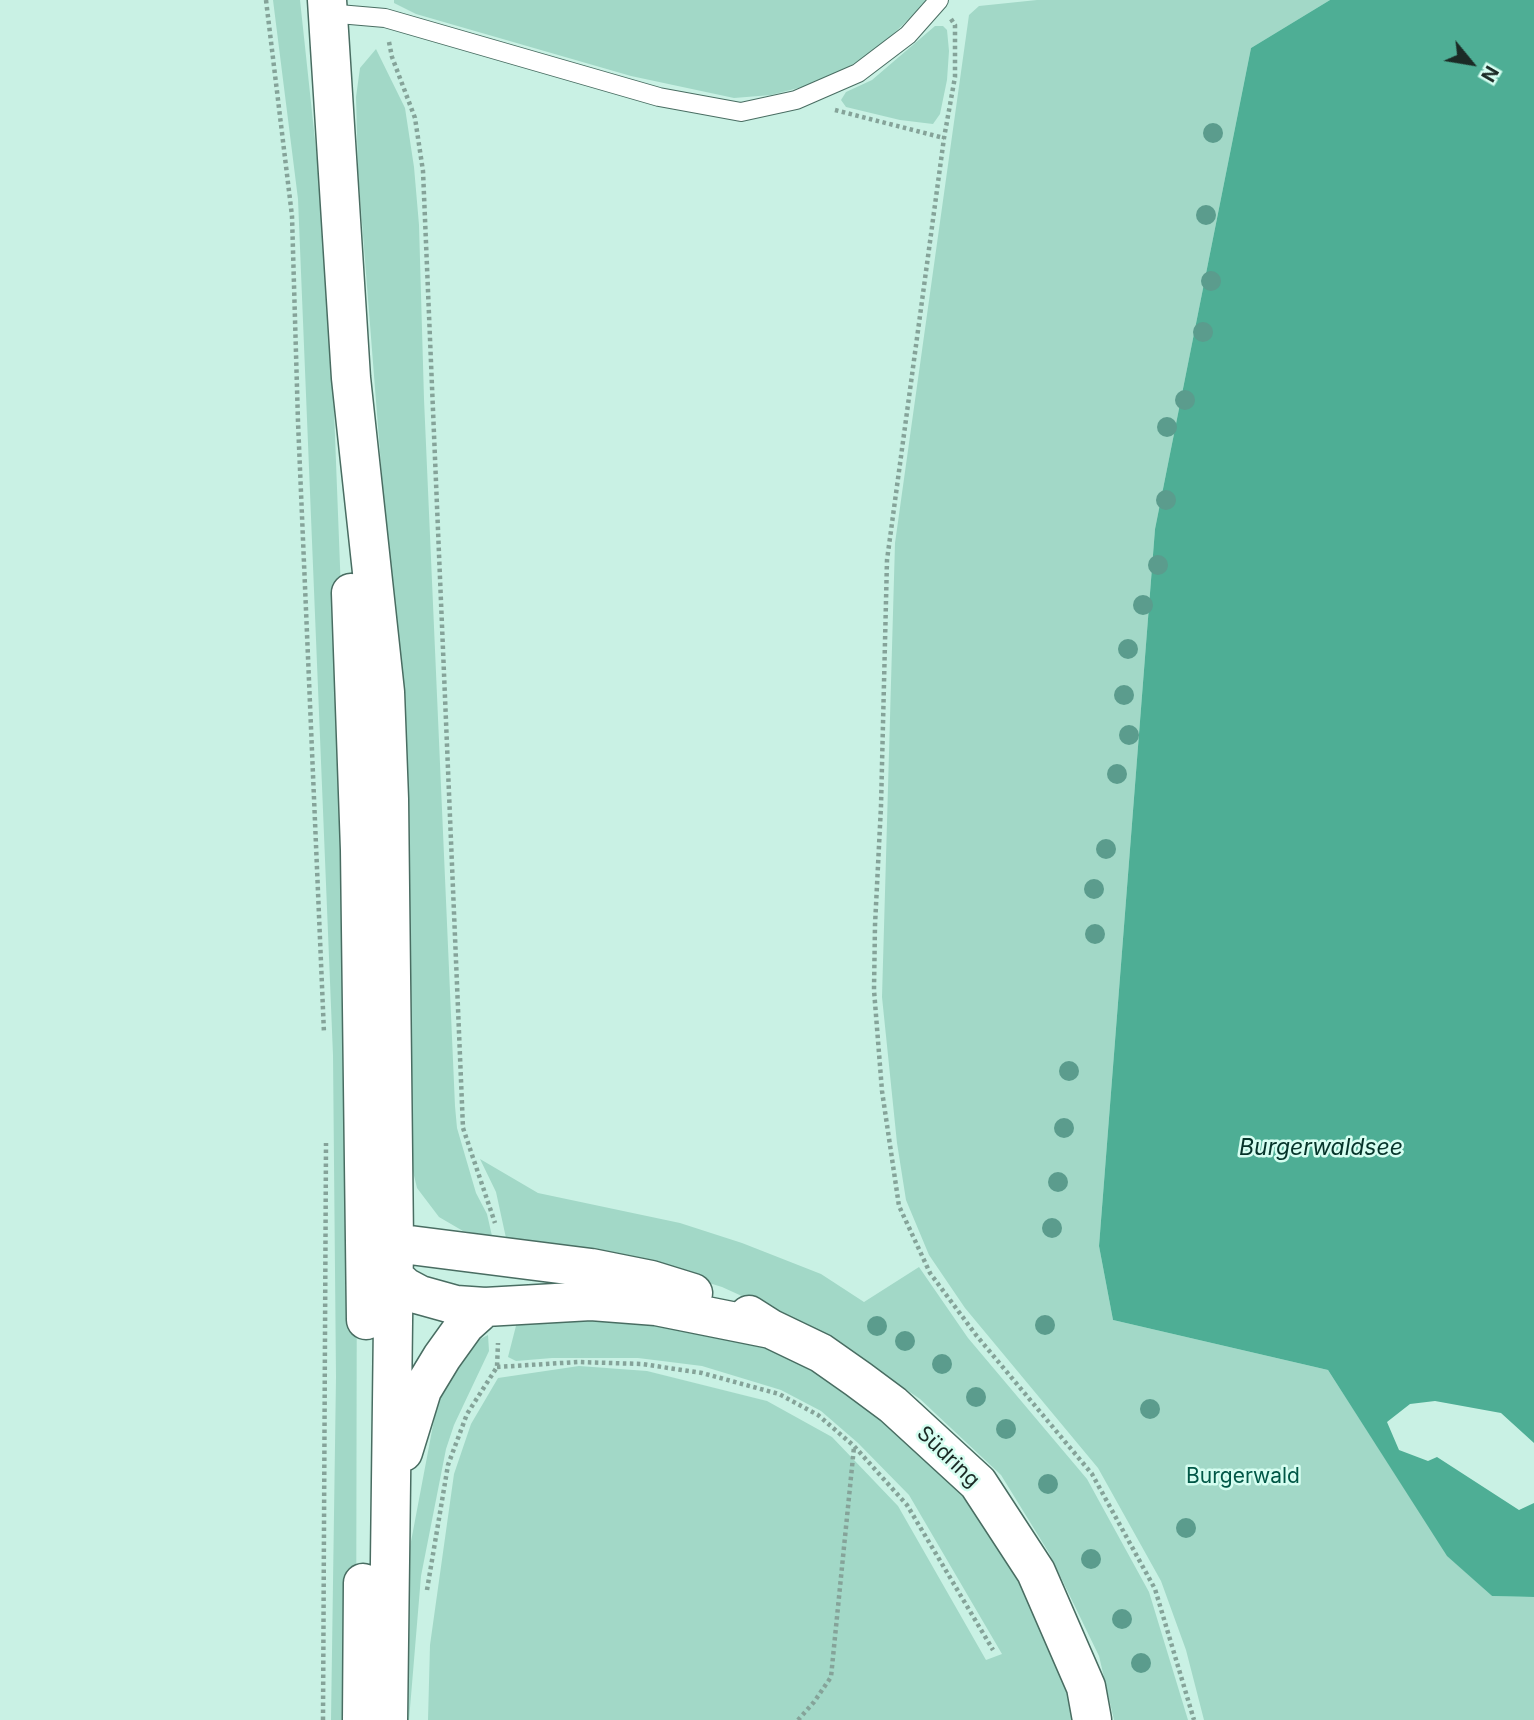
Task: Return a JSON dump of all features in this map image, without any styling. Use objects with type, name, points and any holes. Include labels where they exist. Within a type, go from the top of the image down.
[{"type":"main road","points":[[325,4],[351,377],[385,692],[388,800],[384,1265],[362,1720]]},
{"type":"main road","points":[[351,377],[349,534],[360,849],[384,1265],[390,1505],[388,1720]]},
{"type":"main road","points":[[384,1265],[497,1256],[592,1268],[651,1280],[710,1297],[741,1310],[771,1329]]},
{"type":"main road","points":[[384,1265],[405,1287],[420,1295],[456,1305],[491,1307],[591,1301],[656,1306],[771,1329]]},
{"type":"main road","points":[[390,1505],[422,1390],[465,1325],[491,1307]]},
{"type":"main road","name":"Südring","points":[[771,1329],[821,1353],[893,1405],[978,1483],[1036,1572],[1086,1687],[1092,1720]]},
{"type":"lane","points":[[325,4],[385,18],[659,97],[741,112],[796,100],[858,73],[908,35],[942,4]]},
{"type":"path","points":[[266,0],[292,216],[299,449],[325,1040]]},
{"type":"path","points":[[942,4],[955,26],[955,78],[944,138],[887,560],[874,990],[882,1091],[899,1206],[930,1273],[976,1335],[1092,1474],[1155,1589],[1194,1720]]},
{"type":"path","points":[[385,18],[392,57],[415,118],[423,171],[463,1128],[494,1218],[498,1239],[497,1256]]},
{"type":"path","points":[[796,100],[944,138]]},
{"type":"path","points":[[323,1720],[326,1136]]},
{"type":"path","points":[[426,1596],[448,1465],[467,1414],[497,1367],[499,1323],[491,1307]]},
{"type":"path","points":[[497,1367],[578,1362],[642,1364],[702,1373],[779,1394],[818,1415],[854,1447],[906,1505],[993,1650]]},
{"type":"path","points":[[798,1720],[831,1677],[854,1447]]},
{"type":"green space","points":[[273,0],[300,0],[324,224],[334,410],[348,774],[357,1193],[356,1720],[331,1720],[336,1377],[333,1055],[298,199]]},
{"type":"green space","points":[[394,0],[928,0],[881,46],[839,73],[806,86],[771,95],[734,98],[631,76],[416,14],[394,3]]},
{"type":"green space","name":"Burgerwald","points":[[1037,0],[1330,0],[1251,48],[1155,529],[1099,1246],[1113,1320],[1328,1370],[1448,1556],[1492,1596],[1534,1597],[1534,1720],[1204,1720],[1186,1650],[1161,1581],[1098,1468],[965,1308],[929,1255],[906,1200],[897,1143],[882,997],[895,543],[969,15],[979,6]]},
{"type":"green space","points":[[935,26],[943,26],[947,30],[949,51],[947,80],[940,114],[933,124],[900,120],[846,107],[841,100],[846,92],[872,80]]},
{"type":"green space","points":[[376,49],[405,108],[414,167],[419,225],[424,399],[455,1106],[457,1128],[492,1236],[463,1231],[439,1217],[417,1188],[410,1159],[391,593],[358,171],[356,97],[360,68]]},
{"type":"green space","points":[[480,1159],[538,1193],[680,1223],[742,1243],[821,1274],[864,1302],[919,1267],[968,1338],[1087,1479],[1149,1592],[1188,1720],[1114,1720],[1099,1656],[1049,1553],[1001,1475],[920,1399],[821,1332],[722,1287],[638,1261],[506,1238],[496,1192]]},
{"type":"green space","points":[[588,1313],[750,1340],[815,1370],[936,1460],[998,1535],[1052,1635],[1074,1720],[428,1720],[430,1645],[454,1474],[471,1424],[498,1378],[579,1366],[647,1371],[767,1401],[832,1437],[898,1506],[986,1660],[1002,1654],[909,1495],[858,1443],[821,1411],[781,1390],[702,1366],[638,1358],[552,1358],[516,1361],[508,1357],[518,1318]]},
{"type":"green space","points":[[488,1335],[489,1351],[454,1425],[446,1449],[421,1576],[409,1720],[397,1720],[403,1584],[437,1404],[447,1379],[474,1342]]},
{"type":"water","name":"Burgerwaldsee","points":[[1330,0],[1534,0],[1534,1443],[1501,1413],[1435,1401],[1410,1404],[1387,1422],[1399,1450],[1428,1461],[1437,1457],[1519,1510],[1534,1503],[1534,1597],[1492,1596],[1447,1556],[1328,1370],[1113,1320],[1099,1246],[1155,529],[1251,48]]}]
